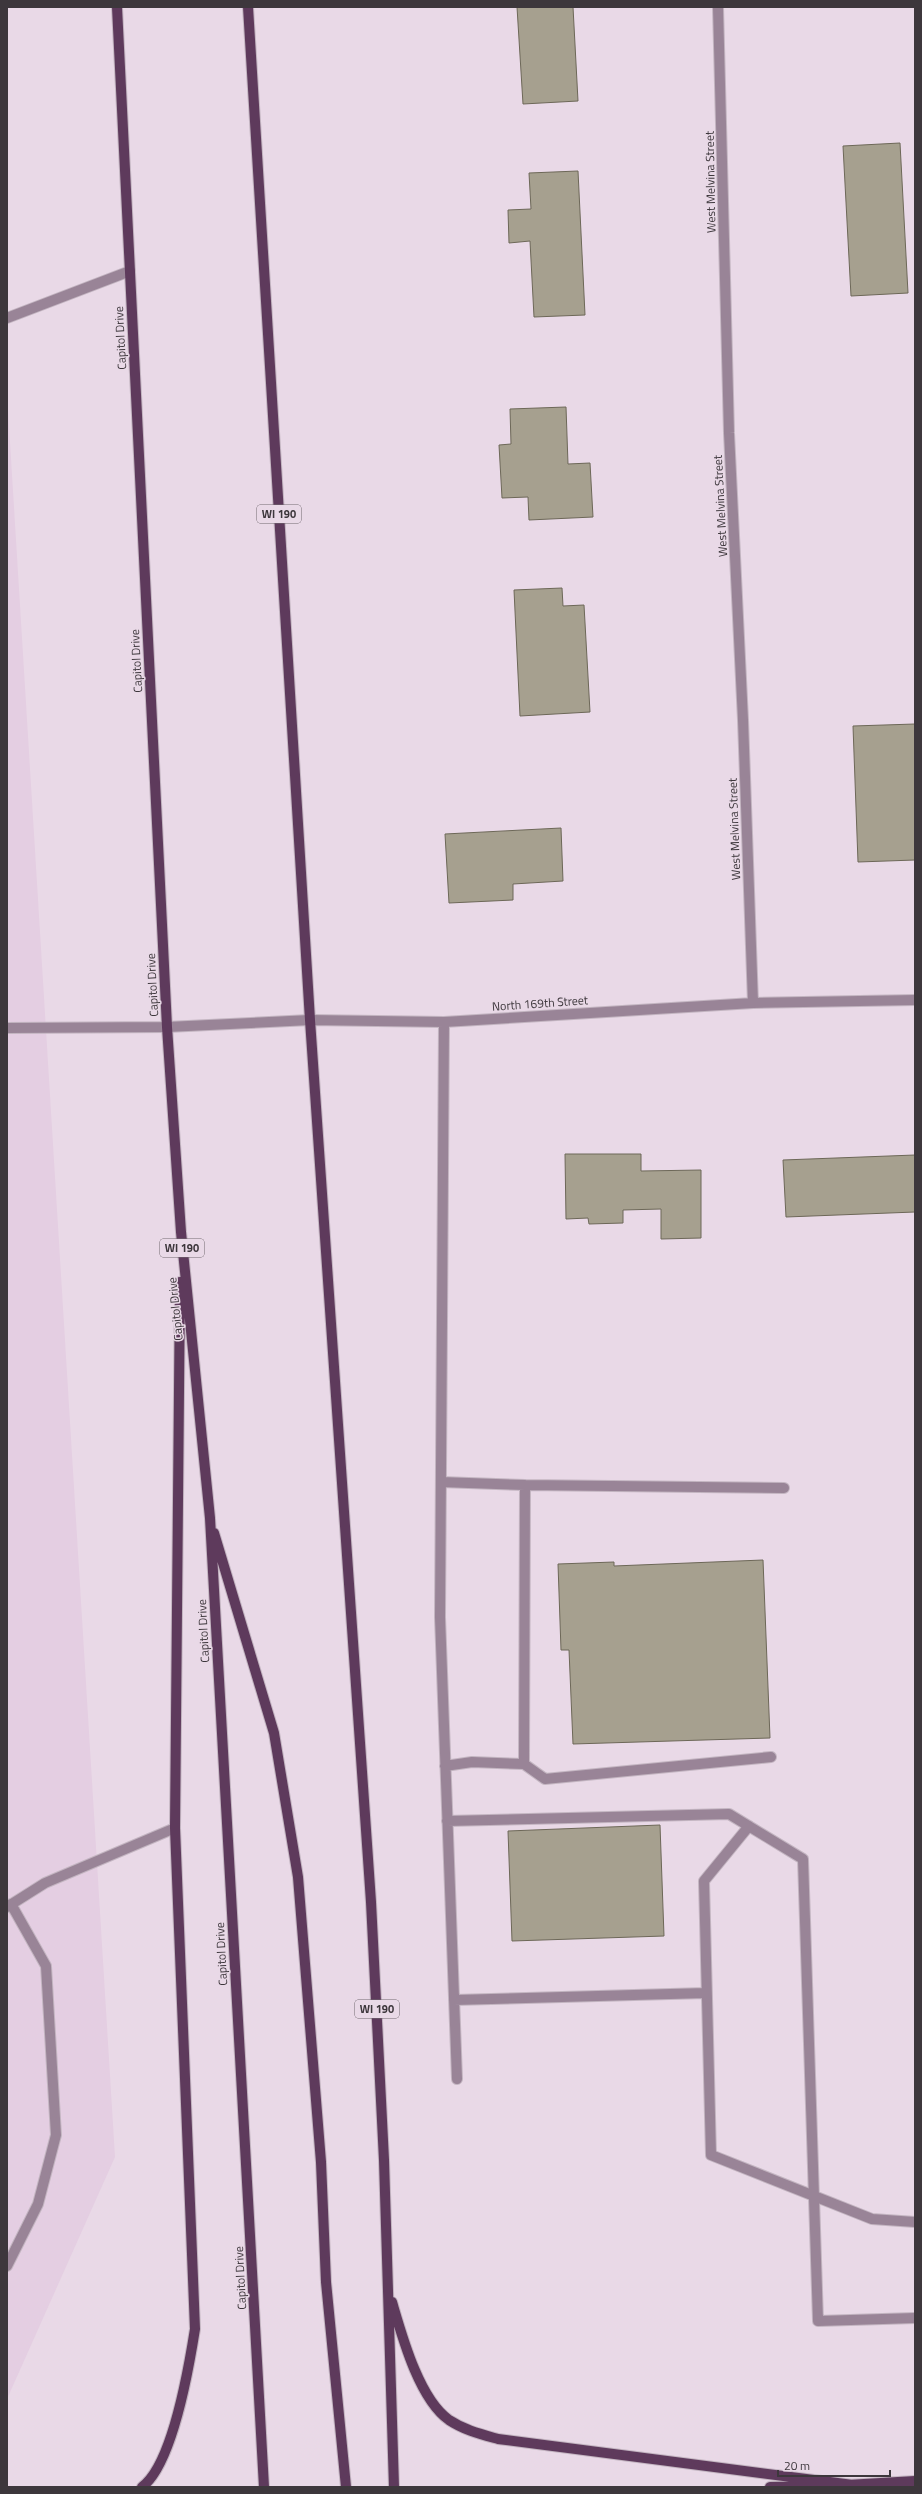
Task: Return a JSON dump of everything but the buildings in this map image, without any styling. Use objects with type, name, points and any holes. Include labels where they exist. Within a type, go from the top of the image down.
[{"type":"main road","name":"Capitol Drive","points":[[117,7],[167,1027],[180,1232],[210,1518],[264,2487]]},
{"type":"main road","name":"WI 190","points":[[248,7],[310,1020],[371,1902],[384,2160],[394,2487]]},
{"type":"main road","points":[[142,2487],[147,2483],[164,2459],[189,2365],[195,2329],[175,1828],[180,1232]]},
{"type":"main road","points":[[210,1518],[274,1733],[298,1877],[321,2162],[326,2282],[346,2487]]},
{"type":"main road","points":[[388,2288],[406,2349],[424,2390],[448,2419],[469,2431],[498,2439],[854,2485]]},
{"type":"main road","points":[[770,2487],[854,2485],[915,2481]]},
{"type":"street","name":"West Melvina Street","points":[[718,7],[729,433],[743,720],[753,1003]]},
{"type":"street","points":[[7,318],[130,271]]},
{"type":"street","name":"North 169th Street","points":[[7,1028],[167,1027],[310,1020],[444,1022],[753,1003],[915,1000]]},
{"type":"street","points":[[444,1022],[440,1634],[457,2078]]},
{"type":"street","points":[[441,1482],[525,1485],[784,1488]]},
{"type":"street","points":[[524,1764],[525,1485]]},
{"type":"street","points":[[445,1766],[472,1762],[524,1764],[545,1778],[771,1757]]},
{"type":"street","points":[[447,1821],[729,1814],[803,1859],[818,2321],[915,2318]]},
{"type":"street","points":[[749,1826],[704,1881],[711,2155],[872,2219],[915,2222]]},
{"type":"street","points":[[7,2266],[38,2204],[56,2135],[46,1966],[9,1906],[45,1883],[175,1828]]},
{"type":"street","points":[[454,2000],[706,1993]]},
{"type":"shaded area","points":[[7,393],[115,2157],[7,2399]]}]
